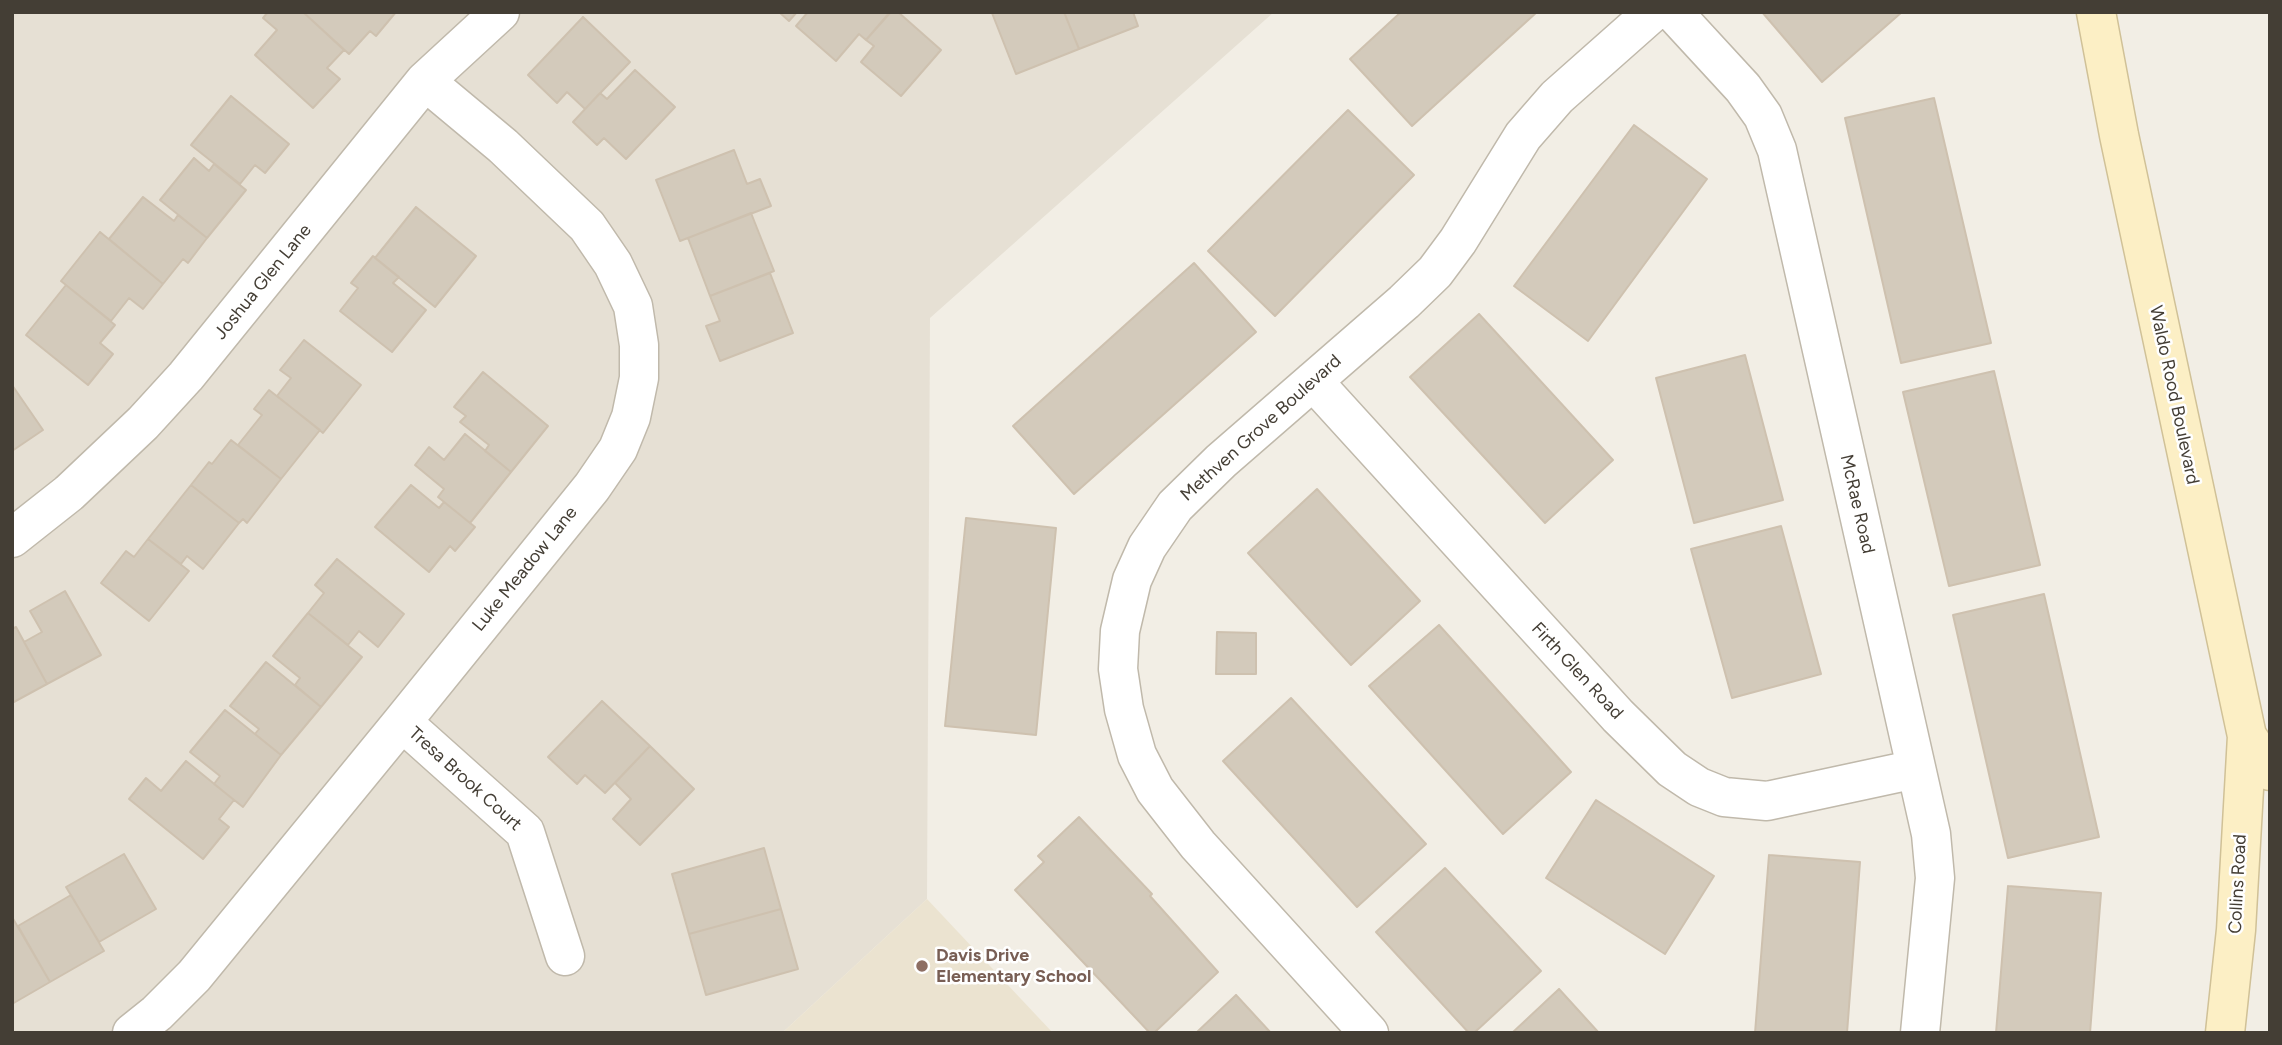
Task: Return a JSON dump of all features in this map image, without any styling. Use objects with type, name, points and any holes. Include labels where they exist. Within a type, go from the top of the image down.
[{"type":"street","name":"Joshua Glen Lane","points":[[12,538],[69,493],[144,423],[186,376],[425,81],[500,12]]},
{"type":"street","name":"Methven Grove Boulevard","points":[[1369,1033],[1198,845],[1155,790],[1137,755],[1124,709],[1118,669],[1120,631],[1132,580],[1147,547],[1175,506],[1221,461],[1435,272],[1458,241],[1522,136],[1557,97],[1653,12]]},
{"type":"street","name":"McRae Road","points":[[1673,12],[1743,88],[1763,116],[1777,150],[1931,834],[1935,878],[1920,1033]]},
{"type":"street","name":"Waldo Rood Boulevard","points":[[2096,12],[2119,135],[2247,736],[2270,771]]},
{"type":"street","name":"Luke Meadow Lane","points":[[132,1033],[157,1013],[194,976],[402,722],[592,487],[618,449],[631,417],[639,378],[639,345],[633,306],[613,264],[587,226],[503,146],[425,81]]},
{"type":"street","name":"Firth Glen Road","points":[[1313,381],[1618,716],[1672,769],[1699,787],[1724,797],[1767,801],[1916,769]]},
{"type":"street","name":"Tresa Brook Court","points":[[402,722],[525,832],[565,957]]},
{"type":"street","name":"Collins Road","points":[[2225,1033],[2236,930],[2247,736]]},
{"type":"shaded area","points":[[12,12],[1274,12],[930,318],[927,899],[782,1033],[12,1033]]},
{"type":"shaded area","name":"Davis Drive Elementary School","points":[[927,899],[1053,1033],[782,1033]]},
{"type":"building","points":[[268,12],[303,12],[344,50],[327,68],[340,79],[313,108],[255,55],[277,30],[263,18]]},
{"type":"building","points":[[303,12],[396,12],[376,36],[370,31],[349,54]]},
{"type":"building","points":[[779,12],[797,12],[789,21]]},
{"type":"building","points":[[808,12],[890,13],[866,40],[859,34],[836,61],[796,26]]},
{"type":"building","points":[[890,12],[898,12],[941,50],[901,96],[861,62],[874,46],[866,40]]},
{"type":"building","points":[[1064,12],[1133,12],[1138,26],[1079,49]]},
{"type":"building","points":[[1064,12],[1079,49],[1016,74],[992,13]]},
{"type":"building","points":[[1401,12],[1537,12],[1412,126],[1350,59]]},
{"type":"building","points":[[1762,12],[1902,12],[1822,82]]},
{"type":"building","points":[[583,17],[630,62],[585,109],[567,92],[557,103],[528,75]]},
{"type":"building","points":[[635,70],[675,107],[626,159],[604,138],[597,145],[573,122],[600,93],[607,99]]},
{"type":"building","points":[[231,96],[289,144],[265,173],[255,165],[240,184],[191,145]]},
{"type":"building","points":[[1934,98],[1991,343],[1901,363],[1845,118]]},
{"type":"building","points":[[1348,110],[1414,175],[1275,316],[1208,251]]},
{"type":"building","points":[[1634,125],[1707,179],[1588,341],[1514,286]]},
{"type":"building","points":[[734,150],[747,184],[760,179],[771,206],[680,241],[656,180]]},
{"type":"building","points":[[194,158],[209,171],[214,164],[246,190],[207,238],[160,200]]},
{"type":"building","points":[[143,197],[174,221],[178,215],[207,238],[188,263],[183,259],[163,284],[109,239]]},
{"type":"building","points":[[416,207],[476,256],[435,307],[375,258]]},
{"type":"building","points":[[751,213],[774,271],[710,296],[688,238]]},
{"type":"building","points":[[100,232],[163,284],[143,309],[129,298],[111,321],[61,281]]},
{"type":"building","points":[[373,256],[399,277],[393,283],[426,310],[392,352],[340,311],[358,288],[351,283]]},
{"type":"building","points":[[1194,263],[1256,332],[1074,494],[1013,426]]},
{"type":"building","points":[[770,273],[793,333],[720,361],[706,326],[720,321],[710,296]]},
{"type":"building","points":[[66,285],[115,325],[100,343],[113,354],[88,385],[26,335]]},
{"type":"building","points":[[1479,314],[1613,460],[1545,523],[1410,377]]},
{"type":"building","points":[[304,340],[361,385],[323,433],[277,396],[291,378],[280,370]]},
{"type":"building","points":[[1745,355],[1783,500],[1694,523],[1656,378]]},
{"type":"building","points":[[1994,371],[2040,565],[1949,586],[1903,392]]},
{"type":"building","points":[[483,372],[548,426],[511,472],[485,451],[489,445],[460,422],[466,416],[454,407]]},
{"type":"building","points":[[12,385],[43,430],[12,451]]},
{"type":"building","points":[[269,390],[320,430],[281,479],[238,445],[262,415],[254,409]]},
{"type":"building","points":[[465,434],[511,472],[470,523],[438,497],[444,489],[415,465],[429,447],[444,460]]},
{"type":"building","points":[[231,440],[281,479],[247,523],[243,519],[239,523],[191,485]]},
{"type":"building","points":[[191,485],[239,523],[203,569],[187,556],[181,564],[148,539]]},
{"type":"building","points":[[411,485],[439,508],[444,502],[475,527],[455,551],[450,546],[429,572],[375,527]]},
{"type":"building","points":[[1317,489],[1420,601],[1351,665],[1248,553]]},
{"type":"building","points":[[966,518],[1056,528],[1036,735],[945,726]]},
{"type":"building","points":[[1781,526],[1821,674],[1732,698],[1691,549]]},
{"type":"building","points":[[148,539],[189,571],[149,621],[101,583],[126,551],[134,557]]},
{"type":"building","points":[[337,559],[404,614],[378,647],[359,631],[348,645],[308,613],[324,593],[315,585]]},
{"type":"building","points":[[65,591],[101,655],[47,684],[24,642],[42,632],[30,611]]},
{"type":"building","points":[[2044,594],[2099,837],[2008,858],[1953,615]]},
{"type":"building","points":[[308,613],[362,657],[321,707],[295,685],[300,678],[273,656]]},
{"type":"building","points":[[1439,625],[1571,772],[1503,834],[1369,686]]},
{"type":"building","points":[[16,627],[47,684],[12,703],[12,629]]},
{"type":"building","points":[[1217,632],[1256,633],[1256,674],[1216,674]]},
{"type":"building","points":[[266,662],[321,707],[281,755],[255,734],[259,729],[230,706]]},
{"type":"building","points":[[1291,698],[1426,844],[1357,907],[1223,761]]},
{"type":"building","points":[[602,701],[650,746],[605,793],[585,775],[577,784],[548,757]]},
{"type":"building","points":[[225,710],[281,755],[243,807],[214,784],[220,776],[190,752]]},
{"type":"building","points":[[650,746],[694,789],[640,845],[613,819],[631,799],[615,783]]},
{"type":"building","points":[[186,761],[234,800],[219,819],[229,827],[203,859],[129,799],[146,778],[161,791]]},
{"type":"building","points":[[1596,800],[1714,876],[1665,954],[1546,878]]},
{"type":"building","points":[[1079,817],[1152,894],[1150,896],[1218,972],[1154,1033],[1150,1033],[1015,890],[1044,862],[1038,856]]},
{"type":"building","points":[[764,848],[781,909],[689,934],[672,874]]},
{"type":"building","points":[[124,854],[156,909],[99,942],[66,887]]},
{"type":"building","points":[[1769,855],[1860,862],[1847,1033],[1755,1033]]},
{"type":"building","points":[[1445,868],[1541,971],[1474,1033],[1469,1033],[1376,932]]},
{"type":"building","points":[[2008,886],[2101,893],[2090,1033],[1996,1033]]},
{"type":"building","points":[[71,895],[104,951],[50,982],[18,926]]},
{"type":"building","points":[[781,909],[798,969],[706,995],[689,934]]},
{"type":"building","points":[[12,917],[50,982],[12,1004]]},
{"type":"building","points":[[1559,989],[1599,1033],[1512,1033]]},
{"type":"building","points":[[1236,995],[1271,1033],[1196,1033]]},
{"type":"place","name":"Davis Drive Elementary School","points":[[922,966]]}]
